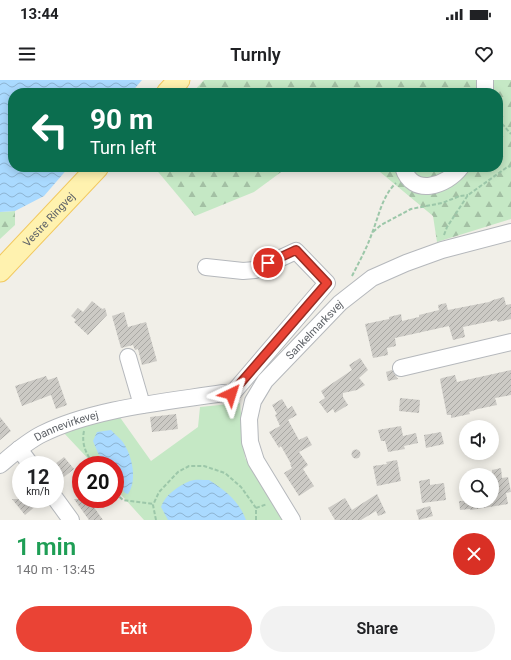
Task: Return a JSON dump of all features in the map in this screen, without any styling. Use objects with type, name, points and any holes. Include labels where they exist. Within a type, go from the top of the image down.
[{"type":"main road","points":[[172,88],[179,80]]},
{"type":"main road","name":"Vestre Ringvej","points":[[0,271],[93,172]]},
{"type":"street","points":[[406,172],[413,182],[418,185],[431,186],[457,172]]},
{"type":"street","name":"Sankelmarksvej","points":[[292,520],[256,461],[250,442],[249,419],[253,401],[265,381],[340,302],[372,278],[406,263],[442,250],[511,232]]},
{"type":"street","name":"Dannevirkevej","points":[[0,465],[19,449],[40,435],[59,426],[115,410],[223,393],[231,394],[327,283],[296,250],[255,270],[243,271],[206,267]]},
{"type":"street","points":[[401,368],[511,342]]},
{"type":"street","points":[[128,357],[142,405]]},
{"type":"street","points":[[19,449],[24,456]]},
{"type":"street","points":[[62,508],[71,520]]},
{"type":"path","points":[[503,125],[511,134]]},
{"type":"path","points":[[350,281],[373,232],[377,217],[390,188],[402,172]]},
{"type":"path","points":[[442,250],[443,238],[447,228],[468,195],[500,172]]},
{"type":"path","points":[[373,232],[381,225],[411,209],[442,203],[460,196],[468,195]]},
{"type":"path","points":[[86,418],[83,436],[85,452],[88,456]]},
{"type":"path","points":[[156,520],[154,504],[159,492],[178,472],[189,466],[204,466],[225,473],[242,487],[256,508],[256,520]]},
{"type":"path","points":[[124,500],[154,504]]},
{"type":"path","points":[[256,508],[279,500]]},
{"type":"green space","points":[[204,80],[511,80],[511,219],[437,242],[433,216],[380,172],[503,172],[503,88],[197,88]]},
{"type":"green space","points":[[158,172],[281,172],[254,192],[195,216]]},
{"type":"green space","points":[[15,211],[15,225],[0,239],[0,212]]},
{"type":"green space","points":[[240,403],[245,458],[285,520],[144,520],[124,498],[124,456],[86,456],[63,432],[119,416],[151,461],[198,427],[200,407]]},
{"type":"water","points":[[0,80],[142,80],[135,88],[8,88],[8,172],[65,172],[44,196],[15,211],[0,212]]},
{"type":"water","points":[[111,430],[126,446],[131,460],[133,475],[133,482],[128,494],[124,492],[124,456],[100,456],[93,441],[97,432]]},
{"type":"water","points":[[209,480],[221,488],[236,502],[246,520],[168,520],[161,507],[169,495],[181,485],[190,481]]},
{"type":"building","points":[[504,297],[506,305],[511,304],[511,319],[498,322],[497,320],[463,327],[465,337],[453,340],[449,326],[395,338],[396,346],[387,348],[388,355],[373,358],[365,324],[389,319],[389,317],[401,314],[402,321],[419,317],[419,315],[439,310],[438,305],[446,303],[448,310],[489,302]]},
{"type":"building","points":[[92,301],[102,309],[105,308],[107,315],[88,335],[74,322],[76,320],[71,316],[78,308],[83,312]]},
{"type":"building","points":[[124,312],[128,327],[146,322],[157,361],[142,365],[138,349],[135,350],[133,345],[121,348],[112,316]]},
{"type":"building","points":[[360,358],[368,370],[359,378],[365,385],[357,390],[343,393],[343,397],[348,405],[335,413],[333,409],[327,413],[319,402],[325,398],[321,391],[352,370],[349,365]]},
{"type":"building","points":[[392,370],[398,379],[388,381],[386,372]]},
{"type":"building","points":[[511,370],[511,395],[495,398],[497,405],[469,412],[470,414],[451,418],[451,415],[447,415],[440,379],[455,375],[457,382]]},
{"type":"building","points":[[46,376],[48,380],[57,377],[67,405],[56,409],[51,395],[22,406],[15,386]]},
{"type":"building","points":[[400,398],[420,400],[419,413],[399,411]]},
{"type":"building","points":[[282,399],[288,409],[292,406],[297,415],[288,420],[299,440],[307,436],[312,445],[299,452],[308,465],[303,469],[314,486],[299,496],[284,473],[292,468],[291,464],[281,446],[279,448],[269,432],[280,426],[275,415],[277,414],[272,405]]},
{"type":"building","points":[[176,414],[178,429],[152,432],[150,417]]},
{"type":"building","points":[[0,417],[11,431],[0,440]]},
{"type":"building","points":[[401,426],[403,436],[416,433],[418,443],[404,446],[405,449],[388,452],[385,441],[381,441],[378,430]]},
{"type":"building","points":[[441,432],[444,444],[426,448],[424,435]]},
{"type":"building","points":[[356,449],[361,454],[356,459],[351,454]]},
{"type":"building","points":[[64,457],[72,467],[72,471],[64,477]]},
{"type":"building","points":[[397,460],[401,481],[377,486],[373,466],[387,464],[386,462]]},
{"type":"building","points":[[499,468],[501,468],[502,478],[508,477],[511,492],[506,493],[508,504],[499,505]]},
{"type":"building","points":[[430,479],[430,485],[444,483],[446,500],[422,503],[419,481]]},
{"type":"building","points":[[377,494],[386,513],[378,516],[376,511],[361,520],[335,520],[328,508],[345,498],[352,510]]},
{"type":"building","points":[[430,506],[433,516],[419,520],[416,510]]},
{"type":"building","points":[[19,508],[33,508],[25,515]]},
{"type":"building","points":[[80,508],[94,508],[103,520],[89,520]]},
{"type":"building","points":[[460,508],[483,508],[471,510],[460,510]]},
{"type":"route","points":[[231,394],[327,283],[296,250],[268,263]]}]
